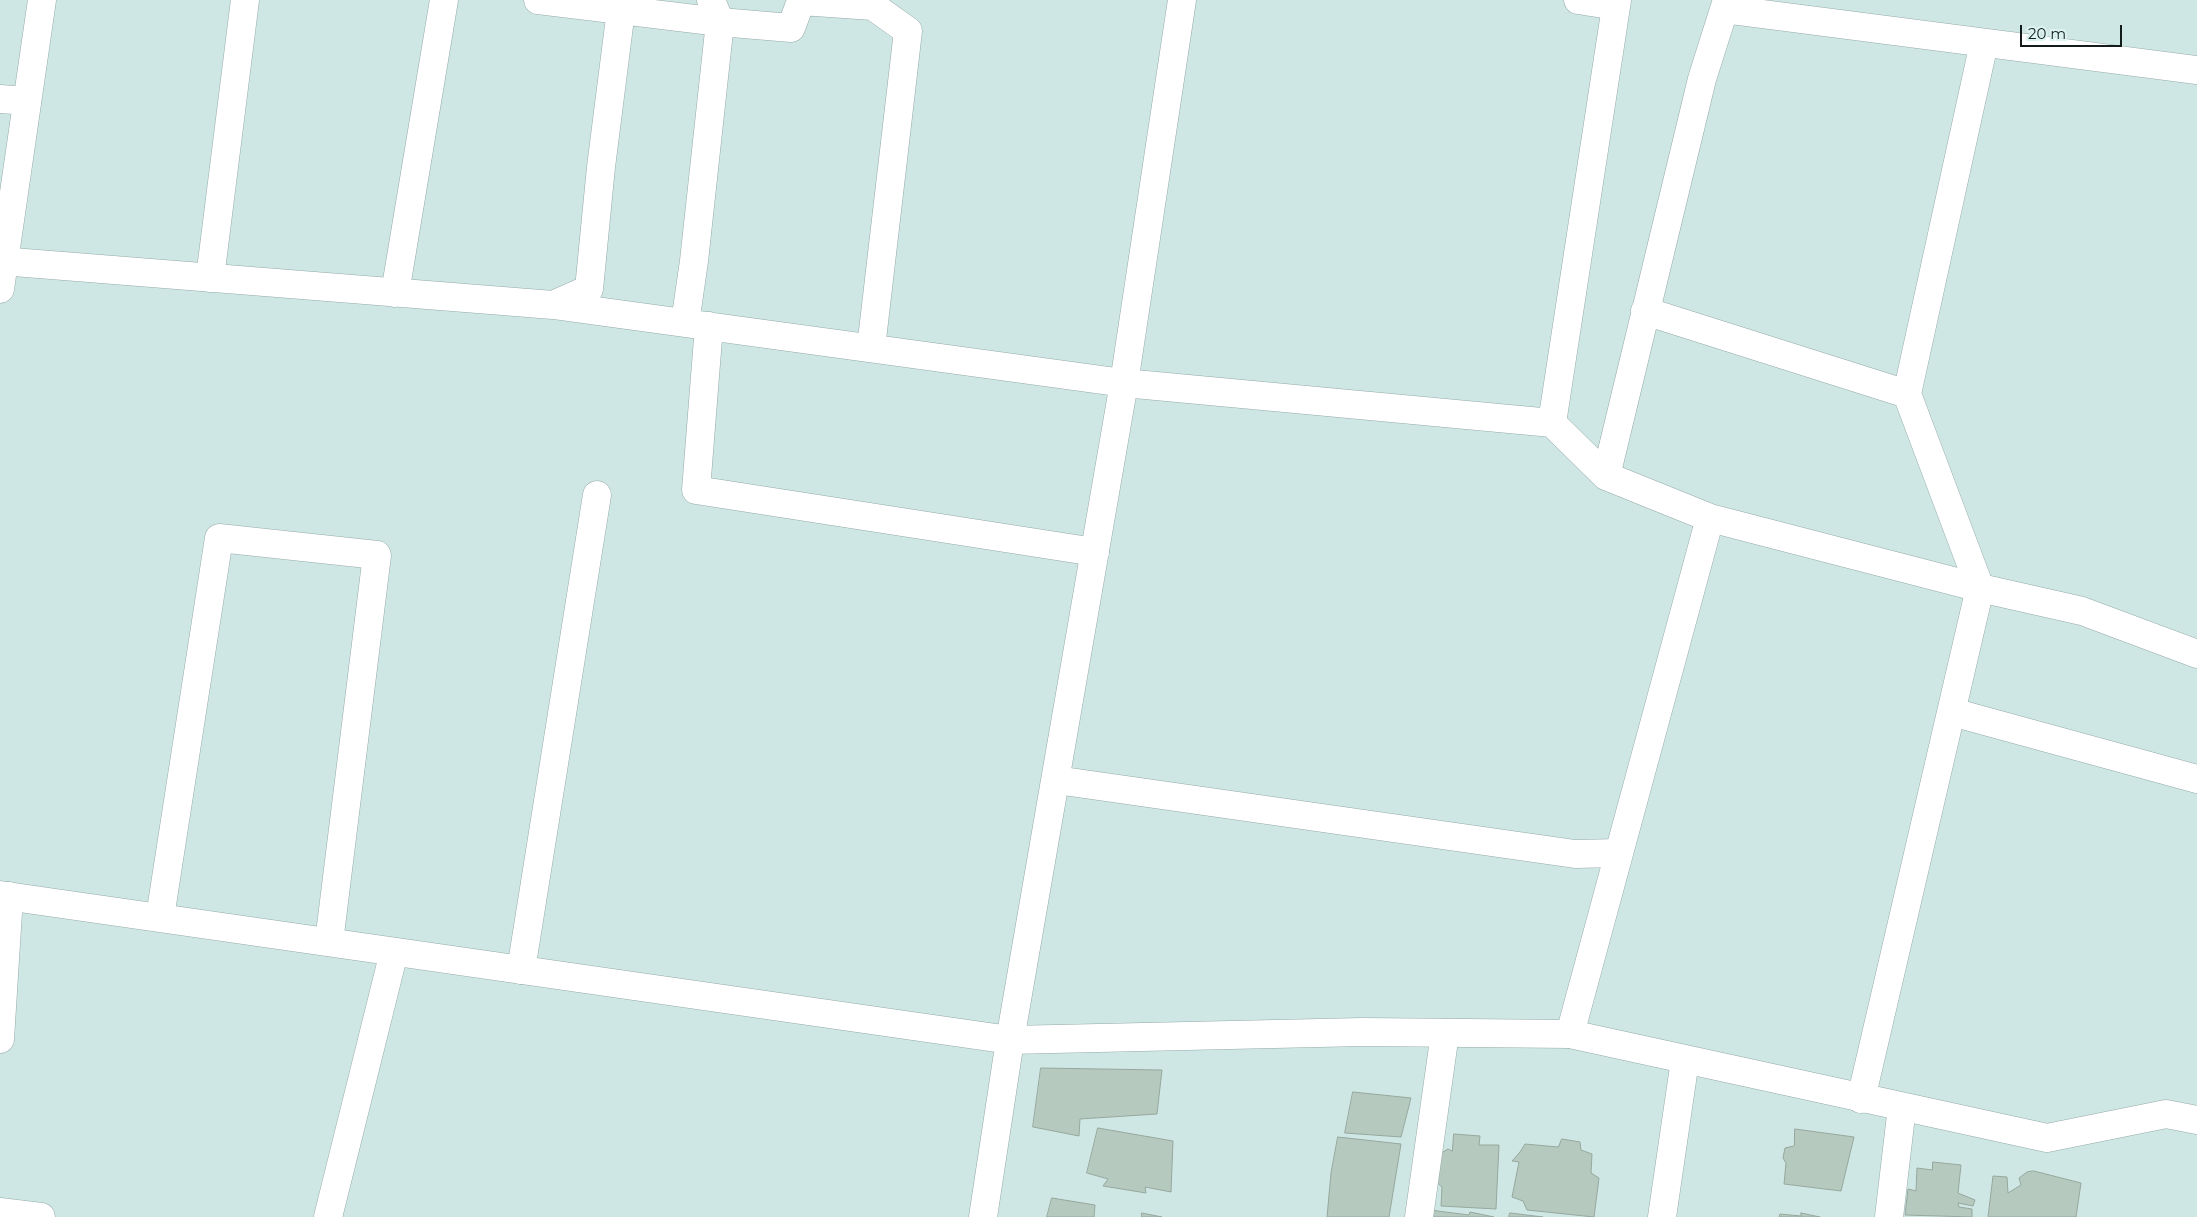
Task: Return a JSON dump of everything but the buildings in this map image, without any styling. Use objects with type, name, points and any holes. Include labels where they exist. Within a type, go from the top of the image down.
[{"type":"street","points":[[0,288],[2,261],[42,0]]},
{"type":"street","points":[[210,278],[245,0]]},
{"type":"street","points":[[395,292],[444,0]]},
{"type":"street","points":[[538,0],[621,10],[715,11],[791,28],[801,1],[873,3],[908,31],[871,348]]},
{"type":"street","points":[[982,1217],[1010,1040],[1124,383],[1182,0]]},
{"type":"street","points":[[1552,423],[1617,3],[1578,0]]},
{"type":"street","points":[[1606,476],[1702,78],[1726,4],[1984,43],[2197,70]]},
{"type":"street","points":[[553,305],[589,288],[601,167],[621,10]]},
{"type":"street","points":[[715,11],[694,261],[697,325],[696,490],[1095,552]]},
{"type":"street","points":[[1861,1098],[1980,588],[1907,394],[1984,43]]},
{"type":"street","points":[[0,99],[27,101]]},
{"type":"street","points":[[2,261],[553,305],[1124,383],[1552,423],[1606,476],[1710,518],[1980,588],[2082,611],[2197,654]]},
{"type":"street","points":[[1645,311],[1907,394]]},
{"type":"street","points":[[521,970],[596,495]]},
{"type":"street","points":[[1570,1034],[1710,518]]},
{"type":"street","points":[[160,918],[219,538],[378,555],[329,942]]},
{"type":"street","points":[[1952,712],[2197,779]]},
{"type":"street","points":[[1056,780],[1575,854],[1619,853]]},
{"type":"street","points":[[0,1039],[5,895],[1010,1040],[1354,1032],[1570,1034],[2047,1138],[2166,1114],[2197,1120]]},
{"type":"street","points":[[328,1217],[394,952]]},
{"type":"street","points":[[1419,1217],[1445,1033]]},
{"type":"street","points":[[1662,1217],[1685,1060]]},
{"type":"street","points":[[1889,1217],[1902,1107]]},
{"type":"street","points":[[0,1212],[41,1217]]}]
